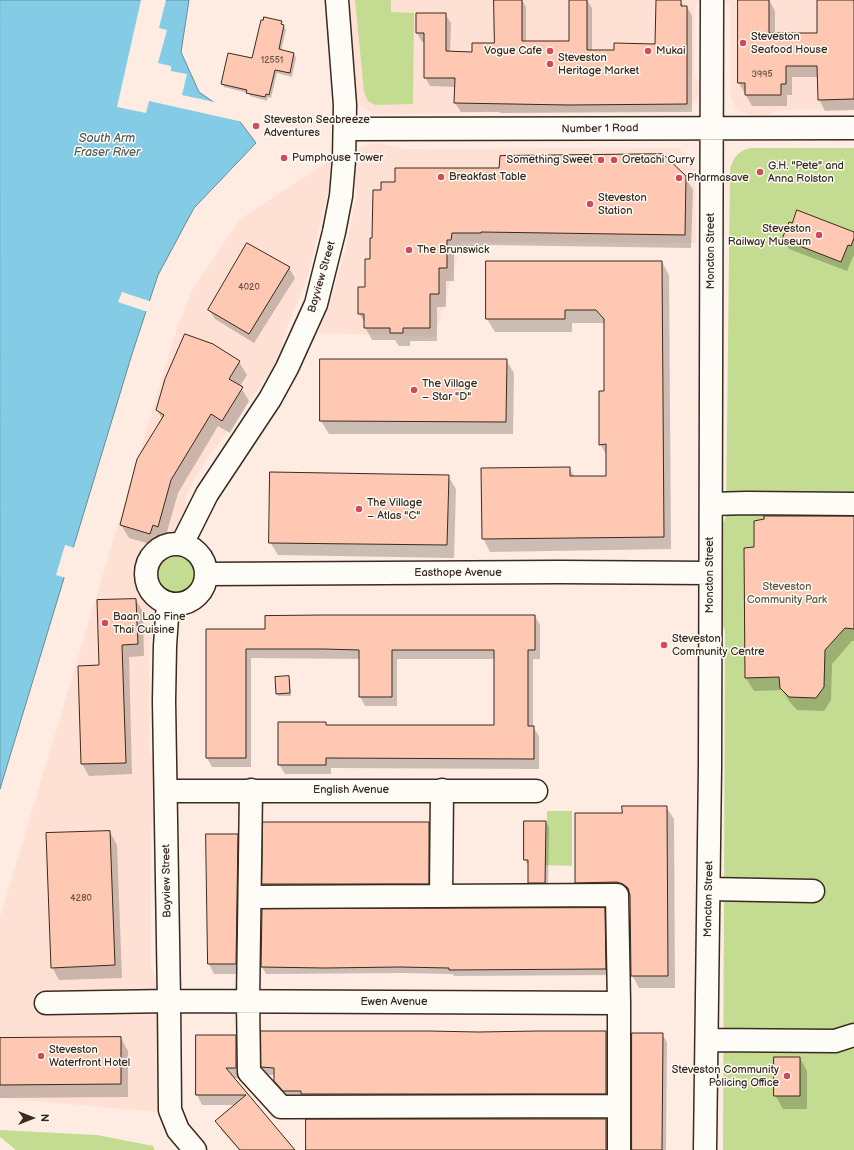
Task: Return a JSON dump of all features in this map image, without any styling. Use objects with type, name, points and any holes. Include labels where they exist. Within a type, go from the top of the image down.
[{"type":"street","name":"Bayview Street","points":[[182,544],[207,494],[270,399],[284,374],[316,304],[334,232],[341,196],[346,129],[338,0]]},
{"type":"street","name":"Moncton Street","points":[[705,1150],[709,889],[712,0]]},
{"type":"street","name":"Number 1 Road","points":[[346,129],[854,128]]},
{"type":"street","points":[[711,504],[854,504]]},
{"type":"street","points":[[172,544],[182,544],[190,547],[196,552],[202,558],[206,574],[205,583],[201,591],[194,598],[178,604],[168,603],[153,593],[148,585],[146,576],[150,558],[156,551],[164,546],[172,544]]},
{"type":"street","name":"Easthope Avenue","points":[[206,574],[552,572],[710,573]]},
{"type":"street","name":"Bayview Street","points":[[168,603],[165,646],[170,1110],[178,1130],[195,1150]]},
{"type":"street","points":[[251,790],[248,1001],[249,1072],[282,1107],[619,1106]]},
{"type":"street","points":[[441,896],[442,790]]},
{"type":"street","name":"English Avenue","points":[[166,791],[536,791]]},
{"type":"street","points":[[709,889],[814,891]]},
{"type":"street","points":[[250,897],[617,895],[619,1150]]},
{"type":"street","name":"Ewen Avenue","points":[[46,1003],[169,1001],[619,1003]]},
{"type":"street","points":[[707,1040],[835,1041],[854,1035]]},
{"type":"shaded area","points":[[346,0],[701,0],[695,5],[694,76],[699,82],[699,93],[692,105],[679,111],[377,114],[370,112],[360,105],[355,93]]},
{"type":"shaded area","points":[[723,0],[854,0],[854,109],[779,110],[766,116],[751,115],[740,111],[734,105],[731,98],[730,7]]},
{"type":"shaded area","points":[[373,144],[383,144],[404,149],[677,148],[690,156],[695,169],[696,243],[462,242],[435,337],[318,333],[331,298],[345,251],[357,195],[353,175],[356,151],[362,147]]},
{"type":"shaded area","points":[[336,156],[333,187],[327,195],[310,269],[283,339],[283,354],[272,373],[265,379],[209,456],[195,478],[186,497],[185,515],[176,534],[156,542],[146,552],[140,563],[140,577],[143,590],[154,604],[156,620],[155,630],[149,645],[150,753],[156,768],[157,814],[152,823],[151,829],[151,966],[157,982],[158,1112],[0,1098],[0,917],[177,328],[192,290],[240,219]]},
{"type":"green space","points":[[355,0],[391,0],[391,12],[414,13],[413,104],[375,105],[368,101],[364,92]]},
{"type":"green space","name":"Steveston Community Park","points":[[751,148],[854,148],[854,1150],[723,1150],[725,631],[720,619],[721,529],[726,516],[730,170],[734,158],[743,151]]},
{"type":"green space","points":[[171,551],[179,551],[187,554],[193,560],[196,572],[193,584],[187,590],[179,593],[171,593],[163,590],[157,584],[154,576],[154,568],[157,560],[163,554]]},
{"type":"green space","points":[[547,811],[572,811],[572,866],[546,865]]},
{"type":"green space","points":[[0,1130],[97,1135],[153,1146],[155,1150],[16,1150],[0,1137]]},
{"type":"water","name":"South Arm Fraser River","points":[[0,0],[189,0],[181,52],[199,92],[238,119],[256,143],[194,208],[158,275],[132,354],[0,789]]},
{"type":"pier","points":[[141,0],[166,0],[159,28],[167,30],[158,63],[171,66],[171,71],[187,74],[182,95],[219,103],[243,122],[149,101],[146,113],[117,107]]},
{"type":"pier","points":[[122,292],[152,302],[148,312],[118,302]]},
{"type":"pier","points":[[65,545],[75,548],[66,578],[56,575]]},
{"type":"building","points":[[494,0],[522,0],[522,41],[569,41],[569,0],[587,0],[587,50],[614,50],[614,43],[655,44],[656,0],[681,0],[681,6],[687,6],[687,104],[569,105],[454,103],[455,78],[424,78],[424,33],[416,33],[416,13],[446,13],[446,51],[472,52],[472,43],[494,43]]},
{"type":"building","points":[[738,0],[769,0],[769,33],[817,33],[817,0],[854,0],[854,99],[818,100],[817,66],[786,66],[786,84],[781,84],[781,95],[745,95],[745,83],[738,83]]},
{"type":"building","points":[[264,17],[282,21],[281,24],[284,25],[279,49],[294,53],[290,73],[275,70],[269,95],[266,94],[265,97],[246,93],[247,90],[221,84],[228,53],[252,58],[261,20],[263,20]]},
{"type":"building","points":[[663,154],[686,176],[685,235],[481,232],[452,233],[451,240],[447,240],[447,268],[439,268],[439,294],[430,294],[430,328],[403,328],[403,333],[390,333],[390,328],[364,328],[364,314],[358,314],[358,287],[365,287],[365,259],[370,259],[373,190],[381,190],[381,182],[395,182],[395,168],[499,168],[500,156]]},
{"type":"building","name":"Steveston Railway Museum","points":[[797,210],[854,232],[854,238],[851,246],[848,245],[841,262],[782,239],[789,222],[792,223]]},
{"type":"building","points":[[247,243],[290,267],[249,334],[208,310]]},
{"type":"building","points":[[486,261],[662,261],[664,537],[482,539],[481,468],[570,467],[570,476],[606,476],[606,444],[599,445],[599,391],[604,391],[604,319],[596,310],[565,310],[565,319],[486,319]]},
{"type":"building","points":[[185,334],[213,344],[240,361],[229,379],[243,387],[222,421],[211,414],[171,480],[158,527],[153,525],[150,534],[120,525],[137,459],[164,415],[156,410],[165,379]]},
{"type":"building","name":"The Village – Star \"D\"","points":[[320,359],[507,359],[506,422],[320,421]]},
{"type":"building","name":"The Village – Atlas \"C\"","points":[[270,472],[449,475],[447,545],[269,543]]},
{"type":"building","points":[[764,516],[854,516],[854,629],[845,628],[825,650],[824,687],[816,698],[789,697],[780,688],[779,677],[745,678],[744,548],[754,547],[754,521],[764,519]]},
{"type":"building","points":[[136,599],[138,644],[122,645],[126,763],[81,764],[78,666],[99,665],[97,600]]},
{"type":"building","points":[[535,615],[535,650],[528,650],[528,726],[534,726],[534,759],[326,758],[326,765],[278,765],[278,722],[326,722],[326,725],[494,725],[494,650],[392,650],[392,697],[359,697],[359,650],[324,649],[246,649],[246,758],[206,758],[206,629],[265,629],[265,616]]},
{"type":"building","points":[[289,676],[290,693],[276,694],[275,677]]},
{"type":"building","points":[[622,806],[667,806],[668,976],[631,976],[630,895],[628,888],[617,882],[575,883],[575,813],[622,813]]},
{"type":"building","points":[[524,821],[546,821],[545,883],[528,883],[528,860],[524,860]]},
{"type":"building","points":[[263,822],[429,822],[429,884],[262,884]]},
{"type":"building","points":[[110,831],[115,965],[51,968],[46,833]]},
{"type":"building","points":[[206,834],[238,834],[236,964],[208,964]]},
{"type":"building","points":[[605,908],[606,969],[449,970],[449,968],[400,967],[261,967],[262,909]]},
{"type":"building","points":[[261,1031],[606,1031],[606,1094],[301,1094],[301,1091],[283,1091],[274,1081],[274,1068],[261,1067]]},
{"type":"building","points":[[632,1033],[663,1033],[662,1150],[632,1150]]},
{"type":"building","points":[[196,1035],[236,1035],[236,1068],[226,1068],[295,1150],[240,1150],[215,1121],[246,1095],[196,1095]]},
{"type":"building","points":[[121,1037],[121,1084],[0,1085],[0,1038]]},
{"type":"building","name":"Steveston Community Policing Office","points":[[774,1057],[800,1057],[800,1096],[774,1096]]},
{"type":"building","points":[[306,1119],[606,1119],[606,1150],[306,1150]]},
{"type":"place","name":"Steveston Seafood House","points":[[743,43]]},
{"type":"place","name":"Vogue Cafe","points":[[550,51]]},
{"type":"place","name":"Mukai","points":[[648,51]]},
{"type":"place","name":"Steveston Heritage Market","points":[[550,64]]},
{"type":"place","name":"Steveston Seabreeze Adventures","points":[[256,126]]},
{"type":"place","name":"Pumphouse Tower","points":[[284,158]]},
{"type":"place","name":"Something Sweet","points":[[601,160]]},
{"type":"place","name":"Oretachi Curry","points":[[614,160]]},
{"type":"place","name":"G.H. \"Pete\" and Anna Rolston","points":[[760,172]]},
{"type":"place","name":"Breakfast Table","points":[[441,177]]},
{"type":"place","name":"Pharmasave","points":[[679,178]]},
{"type":"place","name":"Steveston Station","points":[[590,204]]},
{"type":"place","name":"Steveston Railway Museum","points":[[819,235]]},
{"type":"place","name":"The Brunswick","points":[[409,250]]},
{"type":"place","name":"The Village – Star \"D\"","points":[[414,390]]},
{"type":"place","name":"The Village – Atlas \"C\"","points":[[359,509]]},
{"type":"place","name":"Baan Lao Fine Thai Cuisine","points":[[105,623]]},
{"type":"place","name":"Steveston Community Centre","points":[[664,645]]},
{"type":"place","name":"Steveston Waterfront Hotel","points":[[41,1056]]},
{"type":"place","name":"Steveston Community Policing Office","points":[[787,1076]]}]
